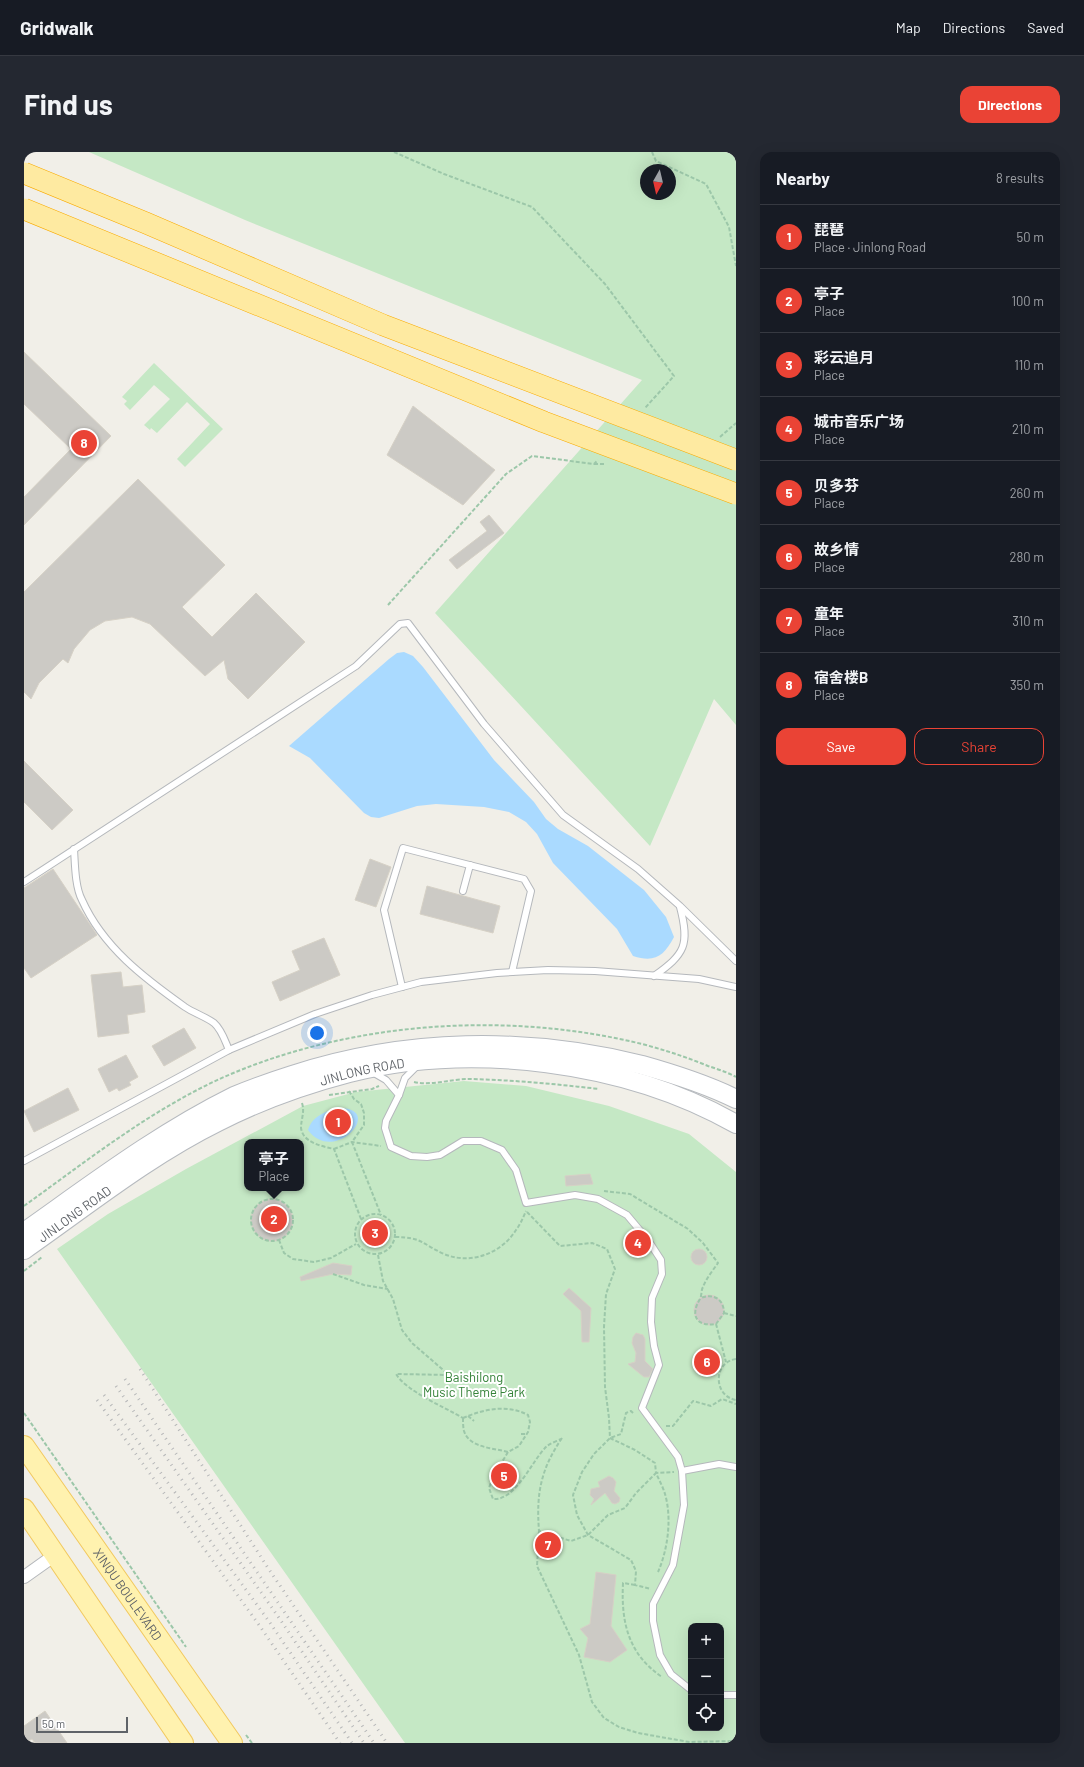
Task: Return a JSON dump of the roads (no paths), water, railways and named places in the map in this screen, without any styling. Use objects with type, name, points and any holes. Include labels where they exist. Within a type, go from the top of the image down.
[{"type":"highway","points":[[24,172],[383,325],[736,460]]},
{"type":"highway","points":[[24,209],[544,422],[736,494]]},
{"type":"main road","name":"JINLONG ROAD","points":[[24,1232],[134,1155],[202,1113],[237,1095],[279,1079],[320,1066],[362,1056],[403,1050],[480,1044],[556,1049],[620,1060],[662,1070],[696,1081],[736,1099]]},
{"type":"main road","name":"JINLONG ROAD","points":[[24,1250],[162,1154],[216,1122],[246,1108],[283,1094],[315,1083],[363,1070],[453,1059],[495,1060],[571,1066],[652,1087],[690,1102],[736,1124]]},
{"type":"main road","name":"XINQU BOULEVARD","points":[[24,1446],[237,1736]]},
{"type":"main road","points":[[24,1509],[183,1743]]},
{"type":"street","points":[[24,1577],[55,1555]]},
{"type":"lane","points":[[24,882],[356,666],[400,624],[408,623],[484,724],[563,815],[638,869],[680,906],[736,961]]},
{"type":"lane","points":[[402,987],[384,910],[402,848],[524,879],[531,891],[512,972]]},
{"type":"lane","points":[[74,849],[81,899],[96,926],[115,950],[133,968],[193,1012],[215,1024],[223,1035],[229,1050]]},
{"type":"lane","points":[[463,891],[470,865]]},
{"type":"lane","points":[[654,976],[674,962],[682,952],[685,937],[684,923],[680,906]]},
{"type":"lane","points":[[24,1161],[229,1050],[315,1014],[372,995],[421,982],[512,972],[556,970],[595,971],[699,979],[736,987]]},
{"type":"lane","points":[[423,1062],[415,1067],[405,1078],[399,1095],[386,1121],[385,1128],[391,1147],[411,1156],[427,1157],[440,1155],[463,1141],[481,1140],[502,1150],[516,1170],[526,1203],[575,1195],[598,1199],[627,1215],[648,1240],[661,1260],[662,1274],[652,1298],[651,1322],[654,1346],[659,1365],[642,1408],[678,1456],[682,1471],[684,1505],[673,1565],[653,1604],[653,1621],[660,1655],[671,1674],[688,1688]]},
{"type":"lane","points":[[363,1070],[379,1075],[399,1095]]},
{"type":"lane","points":[[682,1471],[719,1464],[736,1467]]},
{"type":"lane","points":[[724,1695],[736,1695]]},
{"type":"water","points":[[404,652],[413,656],[423,667],[494,760],[534,802],[546,819],[558,829],[588,846],[644,890],[666,917],[674,937],[662,953],[653,958],[647,959],[633,956],[617,929],[553,863],[537,834],[526,822],[509,812],[484,807],[436,804],[417,806],[379,818],[371,817],[364,813],[310,758],[289,746],[389,659],[397,653]]},
{"type":"water","points":[[339,1108],[352,1110],[358,1116],[357,1124],[351,1132],[342,1139],[330,1142],[319,1139],[308,1130],[313,1121],[320,1115]]},
{"type":"water","points":[[374,1225],[378,1226],[382,1230],[382,1238],[378,1242],[374,1243],[370,1242],[366,1238],[365,1234],[366,1230],[370,1226]]},
{"type":"railway","points":[[140,1369],[268,1568],[387,1743]]},
{"type":"railway","points":[[125,1379],[374,1743]]},
{"type":"railway","points":[[116,1386],[277,1615],[364,1743]]},
{"type":"railway","points":[[104,1395],[268,1620],[352,1743]]},
{"type":"railway","points":[[97,1400],[259,1625],[340,1743]]},
{"type":"place","name":"宿舍楼B","points":[[84,443]]},
{"type":"place","name":"琵琶","points":[[338,1122]]},
{"type":"place","name":"亭子","points":[[274,1219]]},
{"type":"place","name":"彩云追月","points":[[375,1233]]},
{"type":"place","name":"城市音乐广场","points":[[638,1243]]},
{"type":"place","name":"故乡情","points":[[707,1362]]},
{"type":"place","name":"贝多芬","points":[[504,1476]]},
{"type":"place","name":"童年","points":[[548,1545]]},
{"type":"park label","name":"Baishilong Music Theme Park","points":[[474,1384]]}]
